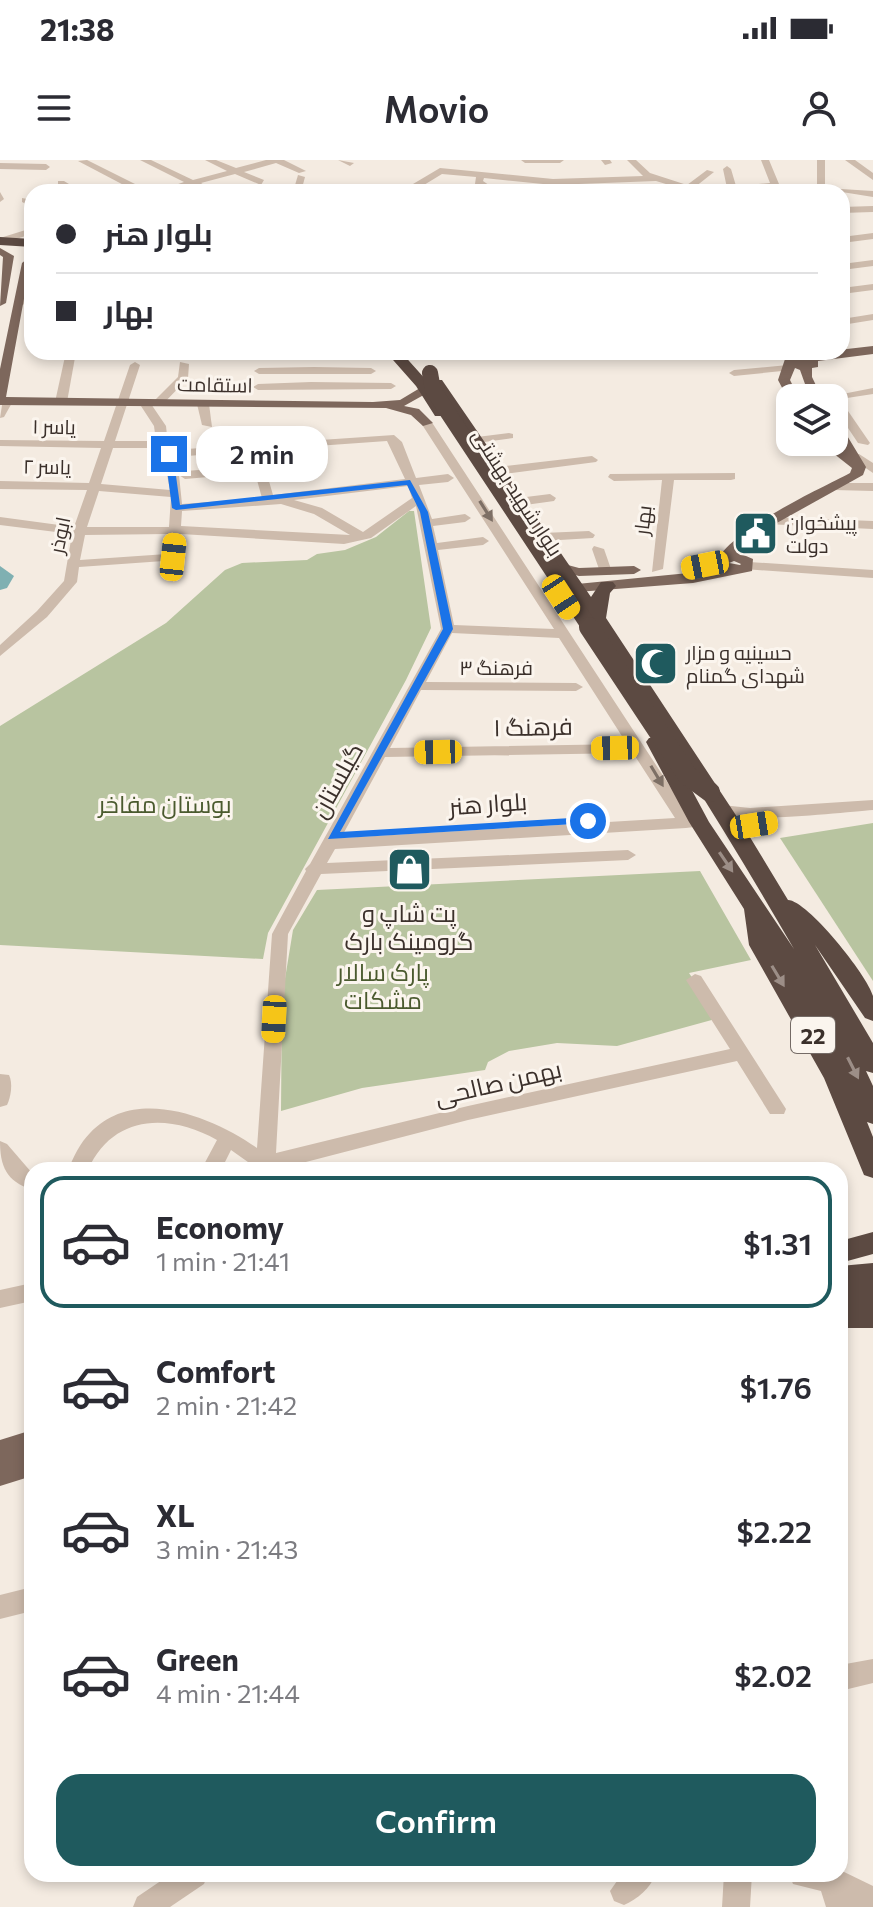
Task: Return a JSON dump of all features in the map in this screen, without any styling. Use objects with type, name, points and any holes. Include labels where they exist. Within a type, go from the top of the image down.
[{"type":"highway","points":[[3,237],[24,241]]},
{"type":"highway","points":[[0,250],[24,251]]},
{"type":"highway","name":"بلوار شهید بهشتی","points":[[403,360],[428,381],[477,440],[494,483],[557,591],[660,748],[690,818],[754,903],[833,1030],[873,1114]]},
{"type":"highway","name":"بلوار شهید بهشتی","points":[[416,360],[455,436],[543,537],[564,568],[580,580],[597,618],[738,834],[764,880]]},
{"type":"highway","points":[[428,381],[687,775],[710,792]]},
{"type":"highway","points":[[597,618],[606,579]]},
{"type":"highway","points":[[557,591],[580,580]]},
{"type":"highway","points":[[764,880],[873,1064]]},
{"type":"highway","name":"22","points":[[764,880],[866,985],[873,1012]]},
{"type":"highway","name":"22","points":[[754,903],[760,945],[836,1078],[873,1168]]},
{"type":"highway","points":[[848,1250],[873,1243]]},
{"type":"highway","points":[[848,1277],[873,1275]]},
{"type":"highway","points":[[848,1296],[873,1294]]},
{"type":"highway","points":[[848,1316],[873,1316]]},
{"type":"main road","points":[[0,250],[9,256],[0,303]]},
{"type":"main road","points":[[2,400],[24,306]]},
{"type":"main road","points":[[850,355],[873,353]]},
{"type":"main road","points":[[788,365],[808,360],[806,377],[809,384]]},
{"type":"main road","name":"استقامت","points":[[2,400],[373,406],[403,403],[428,381]]},
{"type":"main road","points":[[373,406],[415,412],[427,423]]},
{"type":"main road","points":[[580,580],[693,579],[734,565],[751,537],[770,521],[856,475],[862,464],[848,444]]},
{"type":"main road","points":[[580,580],[693,574],[734,565],[751,537]]},
{"type":"main road","points":[[606,579],[657,569],[734,565]]},
{"type":"main road","points":[[0,1451],[24,1444]]},
{"type":"main road","points":[[0,1474],[24,1466]]},
{"type":"street","points":[[144,160],[192,183]]},
{"type":"street","points":[[209,160],[256,184]]},
{"type":"street","points":[[188,184],[277,160],[301,174],[299,184]]},
{"type":"street","points":[[525,160],[561,160],[555,184]]},
{"type":"street","points":[[631,160],[647,175],[682,184]]},
{"type":"street","points":[[765,160],[772,184]]},
{"type":"street","points":[[821,160],[821,184]]},
{"type":"street","points":[[849,160],[873,177]]},
{"type":"street","points":[[82,161],[128,184]]},
{"type":"street","points":[[521,180],[536,161]]},
{"type":"street","points":[[465,171],[474,164]]},
{"type":"street","points":[[584,165],[592,182]]},
{"type":"street","points":[[0,166],[46,167]]},
{"type":"street","points":[[481,184],[478,182],[484,175],[496,168]]},
{"type":"street","points":[[727,169],[731,184]]},
{"type":"street","points":[[419,184],[440,171],[465,171],[540,184]]},
{"type":"street","points":[[694,184],[710,172]]},
{"type":"street","points":[[577,184],[657,178]]},
{"type":"street","points":[[850,191],[873,194]]},
{"type":"street","points":[[850,210],[873,209]]},
{"type":"street","points":[[0,226],[3,237],[24,231]]},
{"type":"street","points":[[850,232],[873,233]]},
{"type":"street","points":[[850,238],[873,233]]},
{"type":"street","points":[[850,266],[873,263]]},
{"type":"street","points":[[850,290],[873,287]]},
{"type":"street","points":[[850,321],[873,317]]},
{"type":"street","points":[[61,402],[69,360]]},
{"type":"street","points":[[73,564],[173,557],[177,494],[151,403],[183,378],[184,364]]},
{"type":"street","name":"ابوذر","points":[[0,652],[63,593],[73,564],[79,531],[135,365]]},
{"type":"street","points":[[734,373],[788,365]]},
{"type":"street","points":[[741,386],[788,365]]},
{"type":"street","points":[[307,405],[315,367]]},
{"type":"street","points":[[259,371],[315,367],[371,371]]},
{"type":"street","points":[[258,387],[391,386]]},
{"type":"street","points":[[848,395],[873,391]]},
{"type":"street","points":[[0,415],[2,400]]},
{"type":"street","points":[[203,404],[208,425]]},
{"type":"street","points":[[427,423],[455,436]]},
{"type":"street","points":[[427,423],[494,483],[564,634],[690,818]]},
{"type":"street","points":[[848,424],[858,425],[869,443]]},
{"type":"street","name":"یاسر ۱","points":[[0,443],[107,444],[165,450],[254,448],[381,435],[396,442],[410,482]]},
{"type":"street","points":[[477,440],[509,436]]},
{"type":"street","points":[[848,443],[869,443]]},
{"type":"street","points":[[254,448],[268,499]]},
{"type":"street","points":[[494,483],[592,460]]},
{"type":"street","points":[[185,475],[259,469]]},
{"type":"street","points":[[614,477],[731,476]]},
{"type":"street","name":"بهار","points":[[657,569],[668,477]]},
{"type":"street","points":[[176,508],[448,478]]},
{"type":"street","points":[[410,482],[427,523],[448,629],[564,634]]},
{"type":"street","points":[[494,483],[550,498]]},
{"type":"street","name":"یاسر ۲","points":[[0,485],[93,487],[177,494]]},
{"type":"street","points":[[838,487],[873,487]]},
{"type":"street","points":[[268,499],[302,504],[361,536]]},
{"type":"street","points":[[0,521],[79,531],[206,530],[344,540],[361,536],[418,499]]},
{"type":"street","points":[[206,530],[240,502]]},
{"type":"street","points":[[427,523],[465,518]]},
{"type":"street","points":[[770,521],[873,525]]},
{"type":"street","points":[[543,537],[589,535]]},
{"type":"street","points":[[431,547],[483,541]]},
{"type":"street","points":[[598,549],[606,579]]},
{"type":"street","points":[[734,565],[816,576],[867,574]]},
{"type":"street","name":"گیلستان","points":[[265,1162],[280,934],[313,869],[448,629]]},
{"type":"street","name":"فرهنگ ۳","points":[[416,686],[576,687]]},
{"type":"street","name":"فرهنگ ۱","points":[[378,753],[640,748]]},
{"type":"street","points":[[738,834],[770,817],[873,805]]},
{"type":"street","points":[[722,810],[770,817],[873,815]]},
{"type":"street","name":"بلوار هنر","points":[[330,840],[690,818]]},
{"type":"street","points":[[313,869],[628,855]]},
{"type":"street","points":[[695,980],[777,1109]]},
{"type":"street","name":"بهمن صالحی","points":[[280,1162],[468,1113],[743,1053]]},
{"type":"street","points":[[0,1100],[2,1080]]},
{"type":"street","points":[[82,1162],[97,1134],[120,1119],[172,1118],[208,1127],[259,1162]]},
{"type":"street","points":[[215,1162],[227,1140]]},
{"type":"street","points":[[0,1149],[24,1178]]},
{"type":"street","points":[[0,1299],[24,1294]]},
{"type":"street","points":[[0,1607],[24,1601]]},
{"type":"street","points":[[848,1676],[873,1671]]},
{"type":"street","points":[[147,1907],[183,1882]]},
{"type":"street","points":[[736,1907],[738,1882]]},
{"type":"street","points":[[820,1882],[840,1907]]},
{"type":"street","points":[[828,1882],[873,1901]]},
{"type":"green space","name":"بوستان مفاخر","points":[[409,511],[414,511],[431,628],[406,680],[268,933],[263,959],[0,945],[0,726],[166,623],[225,570],[242,563],[307,560],[317,554],[345,550],[376,537]]},
{"type":"green space","points":[[873,823],[873,981],[780,838]]},
{"type":"green space","name":"پارک سالار مشکات","points":[[700,871],[751,960],[689,973],[719,1018],[617,1046],[557,1043],[509,1051],[488,1062],[485,1070],[362,1088],[281,1111],[282,997],[293,930],[317,890]]},
{"type":"waterway","points":[[0,572],[5,576],[0,584]]},
{"type":"place","name":"پیشخوان دولت","points":[[755,534]]},
{"type":"place","name":"حسینیه و مزار شهدای گمنام","points":[[655,664]]},
{"type":"place","name":"پت شاپ و گرومینک بارک","points":[[409,870]]},
{"type":"route","points":[[169,454],[177,494],[176,508],[410,482],[424,512],[448,629],[332,837],[588,821]]}]
